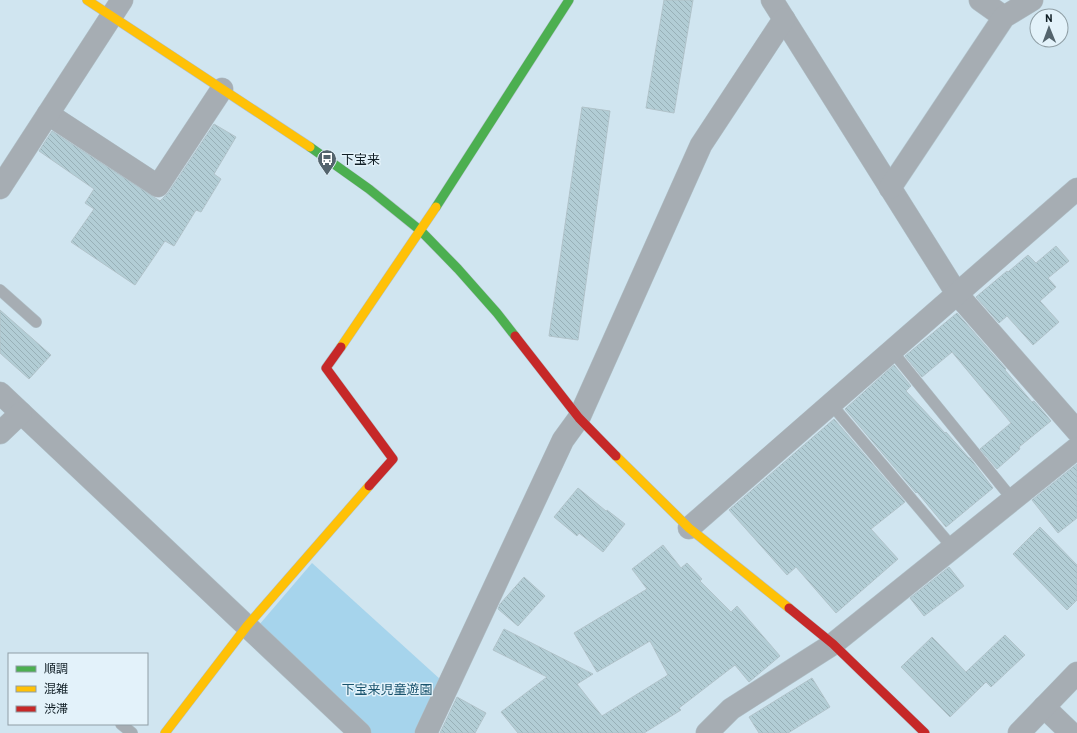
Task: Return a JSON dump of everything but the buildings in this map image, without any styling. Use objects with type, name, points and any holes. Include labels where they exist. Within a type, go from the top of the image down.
[{"type":"street","points":[[87,0],[117,8],[222,89],[322,155],[369,189],[420,231],[458,269],[496,313],[579,418],[642,483],[689,528],[833,644],[925,733]]},
{"type":"street","points":[[165,733],[247,626],[393,459],[326,368],[420,231],[569,0]]},
{"type":"street","points":[[772,0],[957,294],[1077,431]]},
{"type":"street","points":[[980,0],[1004,17]]},
{"type":"street","points":[[890,188],[1004,17],[1032,0]]},
{"type":"street","points":[[0,188],[117,8]]},
{"type":"street","points":[[426,733],[563,440],[579,418],[701,145],[784,19]]},
{"type":"street","points":[[48,114],[158,186],[222,89]]},
{"type":"street","points":[[689,528],[1077,189]]},
{"type":"street","points":[[0,393],[360,733]]},
{"type":"street","points":[[0,433],[21,413]]},
{"type":"street","points":[[707,733],[731,709],[833,644],[1077,448]]},
{"type":"street","points":[[1039,733],[1049,712],[1077,673]]},
{"type":"street","points":[[1019,733],[1049,712]]},
{"type":"street","points":[[1049,712],[1072,733]]},
{"type":"lane","points":[[0,290],[36,322]]},
{"type":"lane","points":[[892,352],[1013,500]]},
{"type":"lane","points":[[831,404],[953,548]]},
{"type":"lane","points":[[122,725],[132,733]]},
{"type":"green space","name":"下宝来児童遊園","points":[[312,563],[441,680],[416,733],[371,733],[259,625]]},
{"type":"traffic: fast","points":[[436,207],[569,0]]},
{"type":"traffic: fast","points":[[310,147],[369,189],[421,231],[458,269],[515,336]]},
{"type":"traffic: slow","points":[[87,0],[310,147]]},
{"type":"traffic: slow","points":[[341,347],[436,207]]},
{"type":"traffic: slow","points":[[616,456],[689,528],[789,608]]},
{"type":"traffic: slow","points":[[165,733],[247,626],[369,486]]},
{"type":"traffic: jam","points":[[515,336],[579,418],[616,456]]},
{"type":"traffic: jam","points":[[341,347],[326,368],[393,459],[369,486]]},
{"type":"traffic: jam","points":[[789,608],[833,644],[925,733]]},
{"type":"place","name":"下宝来","points":[[327,176]]}]
